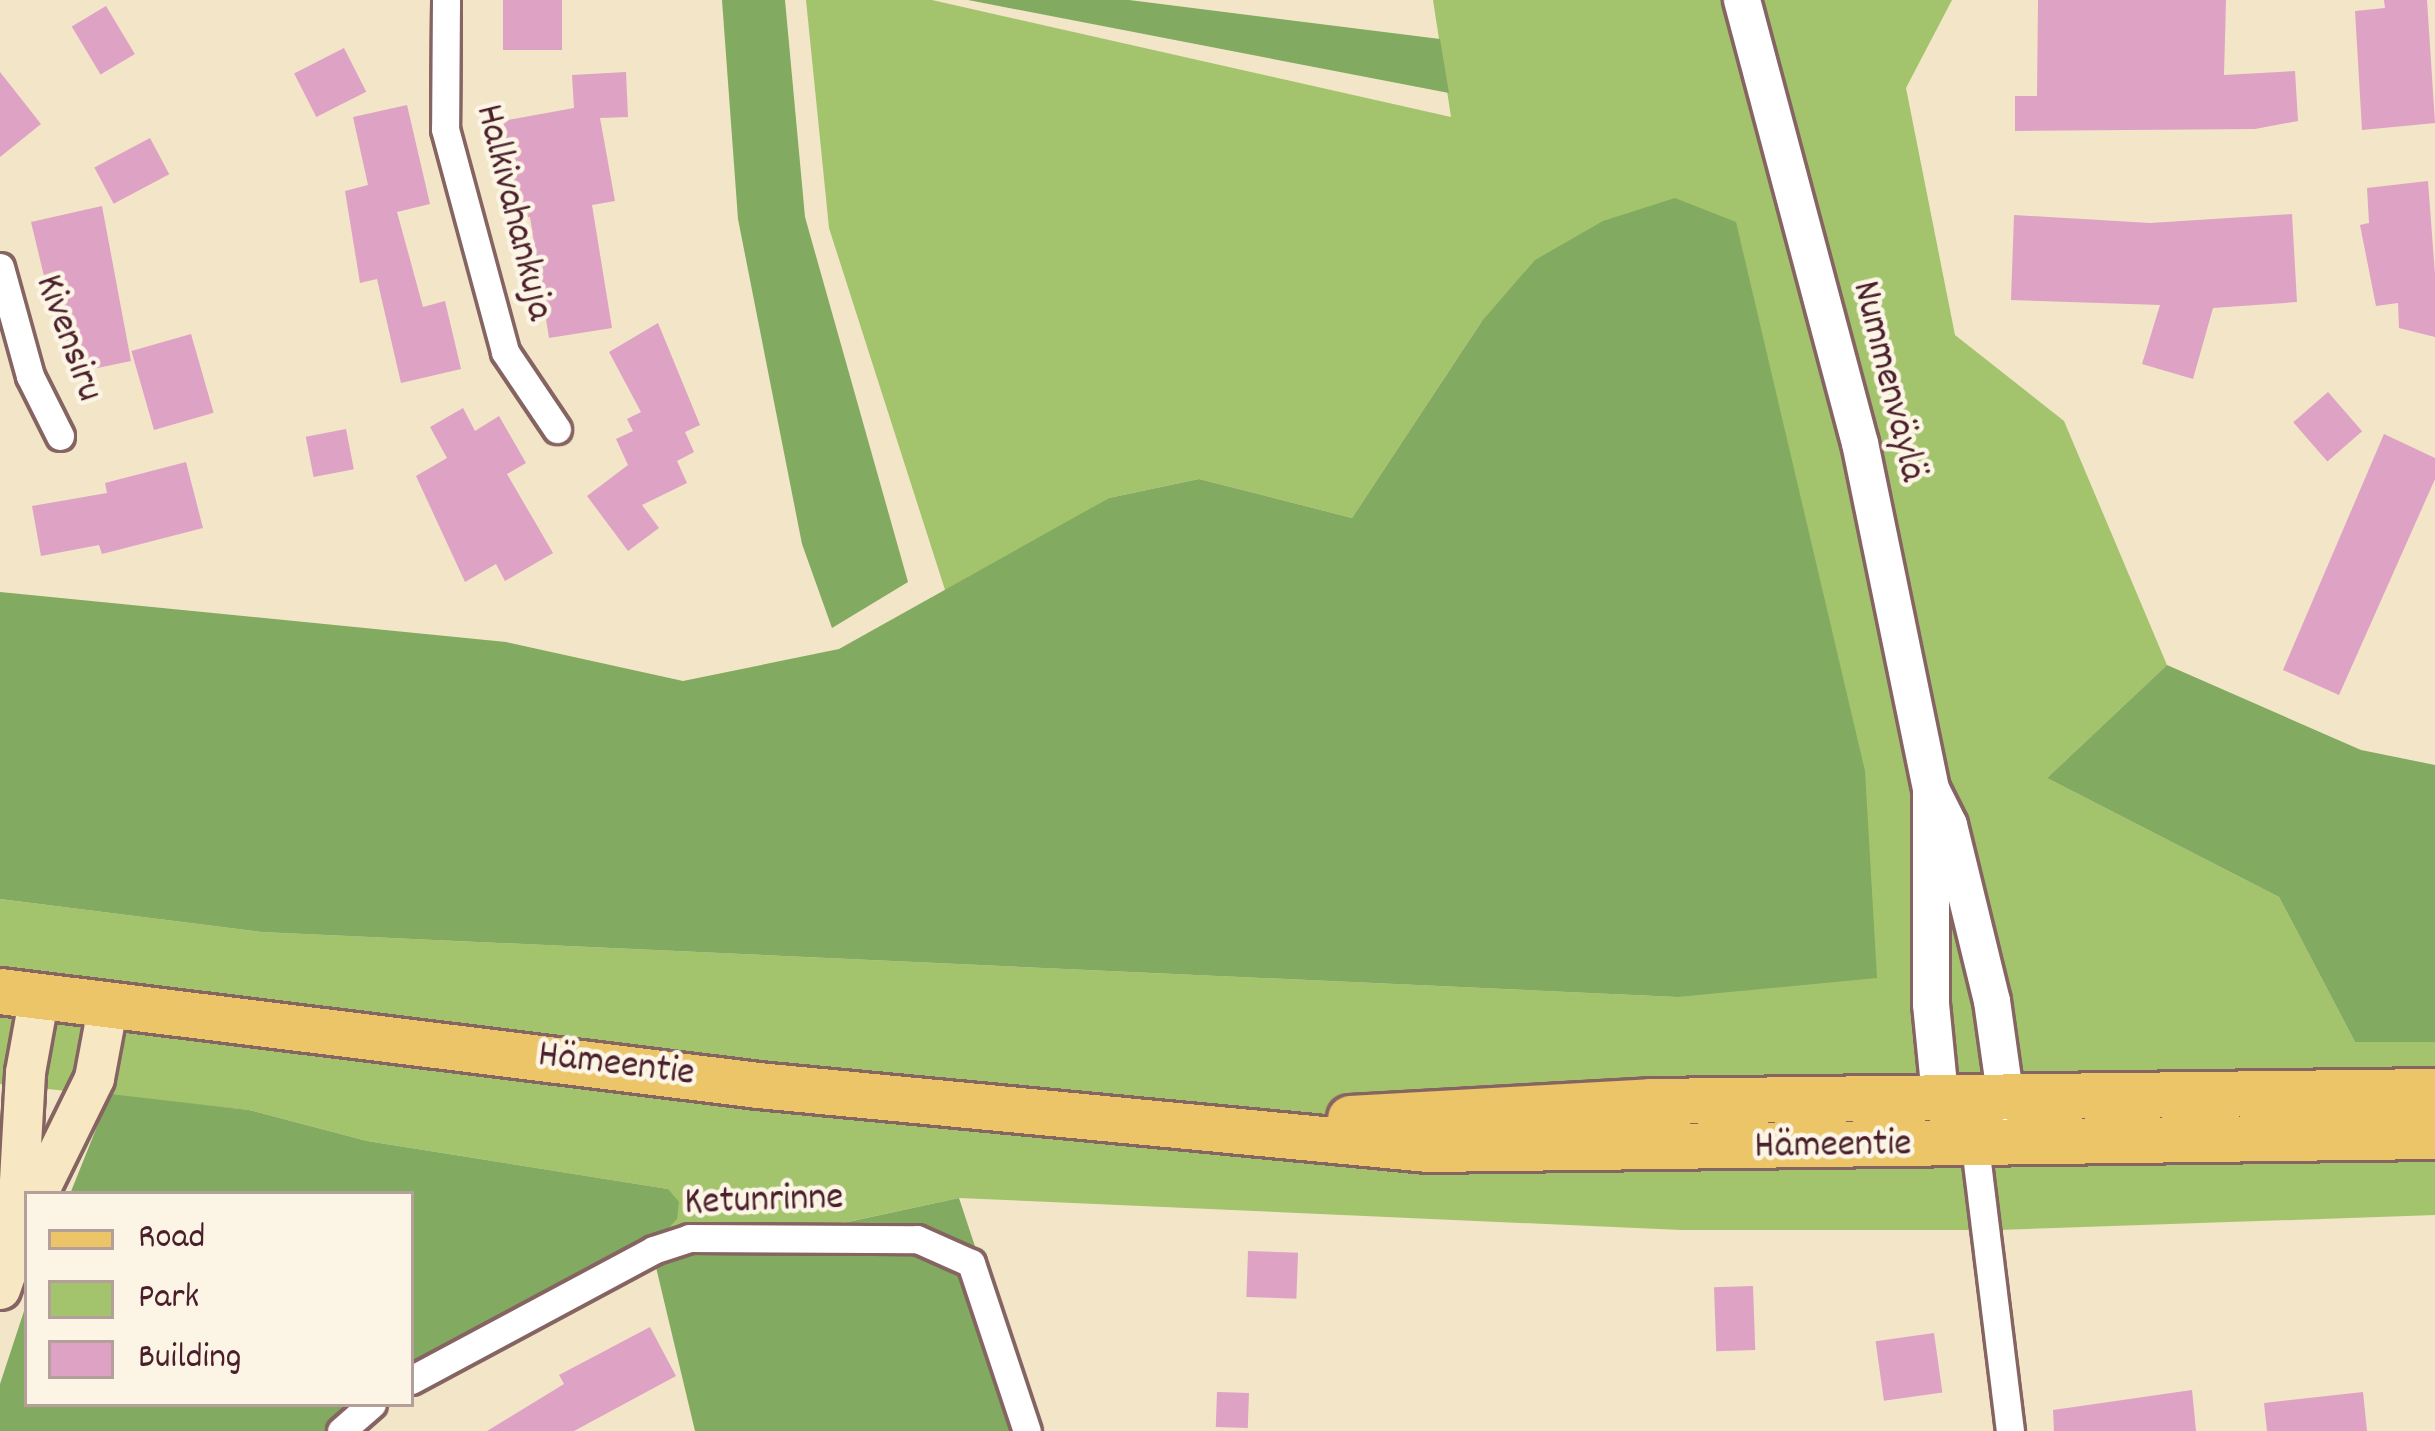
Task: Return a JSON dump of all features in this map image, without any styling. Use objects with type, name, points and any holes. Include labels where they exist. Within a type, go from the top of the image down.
[{"type":"main road","name":"Hämeentie","points":[[20,993],[758,1085],[1233,1125],[1427,1148],[1976,1146],[2435,1136]]},
{"type":"main road","points":[[0,1289],[21,1223],[25,1072],[20,993]]},
{"type":"main road","points":[[38,1191],[94,1078],[108,1003]]},
{"type":"main road","name":"Hämeentie","points":[[1233,1125],[1650,1101],[2435,1091]]},
{"type":"street","name":"Halkivahankuja","points":[[446,0],[445,129],[505,352],[557,429]]},
{"type":"street","name":"Nummenväylä","points":[[1742,0],[1860,443],[1931,789],[1930,1004],[1940,1096],[1976,1146]]},
{"type":"street","name":"Kivensiru","points":[[0,267],[30,376],[60,436]]},
{"type":"street","name":"Nummenväylä","points":[[1931,789],[1949,825],[1992,1000],[2005,1094]]},
{"type":"street","points":[[2005,1094],[1976,1146],[2010,1431]]},
{"type":"street","name":"Ketunrinne","points":[[414,1378],[653,1250],[689,1238],[916,1239],[971,1263],[1027,1431]]},
{"type":"street","points":[[341,1431],[369,1407]]},
{"type":"green space","points":[[722,0],[785,0],[805,217],[908,582],[832,628],[802,544],[738,219]]},
{"type":"green space","points":[[806,0],[932,0],[1451,117],[1433,0],[1952,0],[1906,88],[1955,335],[2064,421],[2167,665],[2047,778],[2279,897],[2355,1042],[2435,1042],[2435,1215],[1999,1230],[1681,1230],[959,1198],[698,1254],[662,1234],[668,1189],[367,1141],[249,1110],[0,1084],[0,899],[261,932],[1677,997],[1482,321],[1352,518],[1199,479],[1109,498],[946,593],[829,228]]},
{"type":"green space","points":[[968,0],[1129,0],[1440,39],[1449,93]]},
{"type":"green space","points":[[1675,198],[1736,222],[1865,771],[1877,978],[1677,997],[261,932],[0,899],[0,592],[506,642],[683,681],[839,649],[1109,498],[1199,479],[1352,518],[1482,321],[1535,260],[1603,221]]},
{"type":"green space","points":[[2167,665],[2361,750],[2435,765],[2435,1042],[2355,1042],[2279,897],[2047,778]]},
{"type":"green space","points":[[110,1094],[249,1110],[367,1141],[668,1189],[679,1202],[677,1219],[663,1234],[699,1254],[959,1198],[1036,1431],[695,1431],[655,1263],[414,1385],[414,1191],[71,1191]]},
{"type":"green space","points":[[24,1311],[24,1407],[381,1407],[351,1431],[0,1431],[0,1384]]},
{"type":"building","points":[[503,0],[562,0],[562,50],[503,50]]},
{"type":"building","points":[[2038,0],[2226,0],[2224,75],[2295,71],[2298,121],[2255,129],[2015,131],[2015,96],[2037,96]]},
{"type":"building","points":[[2384,0],[2427,0],[2435,123],[2362,130],[2355,11],[2385,8]]},
{"type":"building","points":[[106,6],[135,54],[101,75],[72,27]]},
{"type":"building","points":[[344,48],[366,92],[316,117],[294,73]]},
{"type":"building","points":[[0,72],[41,124],[0,157]]},
{"type":"building","points":[[626,72],[628,117],[600,118],[615,201],[592,205],[612,328],[549,338],[530,217],[521,218],[503,121],[574,108],[572,75]]},
{"type":"building","points":[[407,105],[430,204],[397,212],[423,307],[445,301],[461,369],[401,383],[377,279],[360,283],[345,191],[368,185],[353,117]]},
{"type":"building","points":[[150,138],[169,174],[114,204],[94,168]]},
{"type":"building","points":[[2428,181],[2435,337],[2399,328],[2398,303],[2376,306],[2360,225],[2369,223],[2367,188]]},
{"type":"building","points":[[102,206],[131,361],[83,371],[81,356],[64,359],[31,222]]},
{"type":"building","points":[[2292,214],[2297,302],[2213,308],[2193,379],[2142,364],[2160,305],[2011,300],[2014,215],[2150,223]]},
{"type":"building","points":[[658,323],[700,425],[685,432],[694,452],[677,461],[687,483],[642,505],[659,528],[628,551],[587,496],[628,465],[616,439],[633,431],[627,419],[641,412],[609,352]]},
{"type":"building","points":[[191,334],[214,413],[154,430],[131,351]]},
{"type":"building","points":[[2328,392],[2362,431],[2327,461],[2293,422]]},
{"type":"building","points":[[463,408],[475,431],[499,416],[526,463],[507,474],[553,553],[505,581],[496,564],[465,582],[416,476],[447,458],[430,427]]},
{"type":"building","points":[[346,429],[354,469],[314,477],[306,437]]},
{"type":"building","points":[[2384,434],[2435,458],[2435,479],[2339,695],[2283,670]]},
{"type":"building","points":[[186,462],[203,528],[102,554],[99,545],[41,556],[32,506],[107,493],[105,483]]},
{"type":"building","points":[[1248,1251],[1298,1253],[1296,1299],[1246,1297]]},
{"type":"building","points":[[1753,1286],[1755,1350],[1716,1351],[1714,1287]]},
{"type":"building","points":[[650,1327],[676,1376],[574,1431],[487,1431],[564,1384],[559,1375]]},
{"type":"building","points":[[1934,1333],[1942,1392],[1884,1401],[1876,1341]]},
{"type":"building","points":[[2192,1390],[2196,1431],[2054,1431],[2053,1410]]},
{"type":"building","points":[[1217,1392],[1249,1393],[1248,1428],[1216,1427]]},
{"type":"building","points":[[2363,1392],[2367,1431],[2267,1431],[2264,1403]]}]
